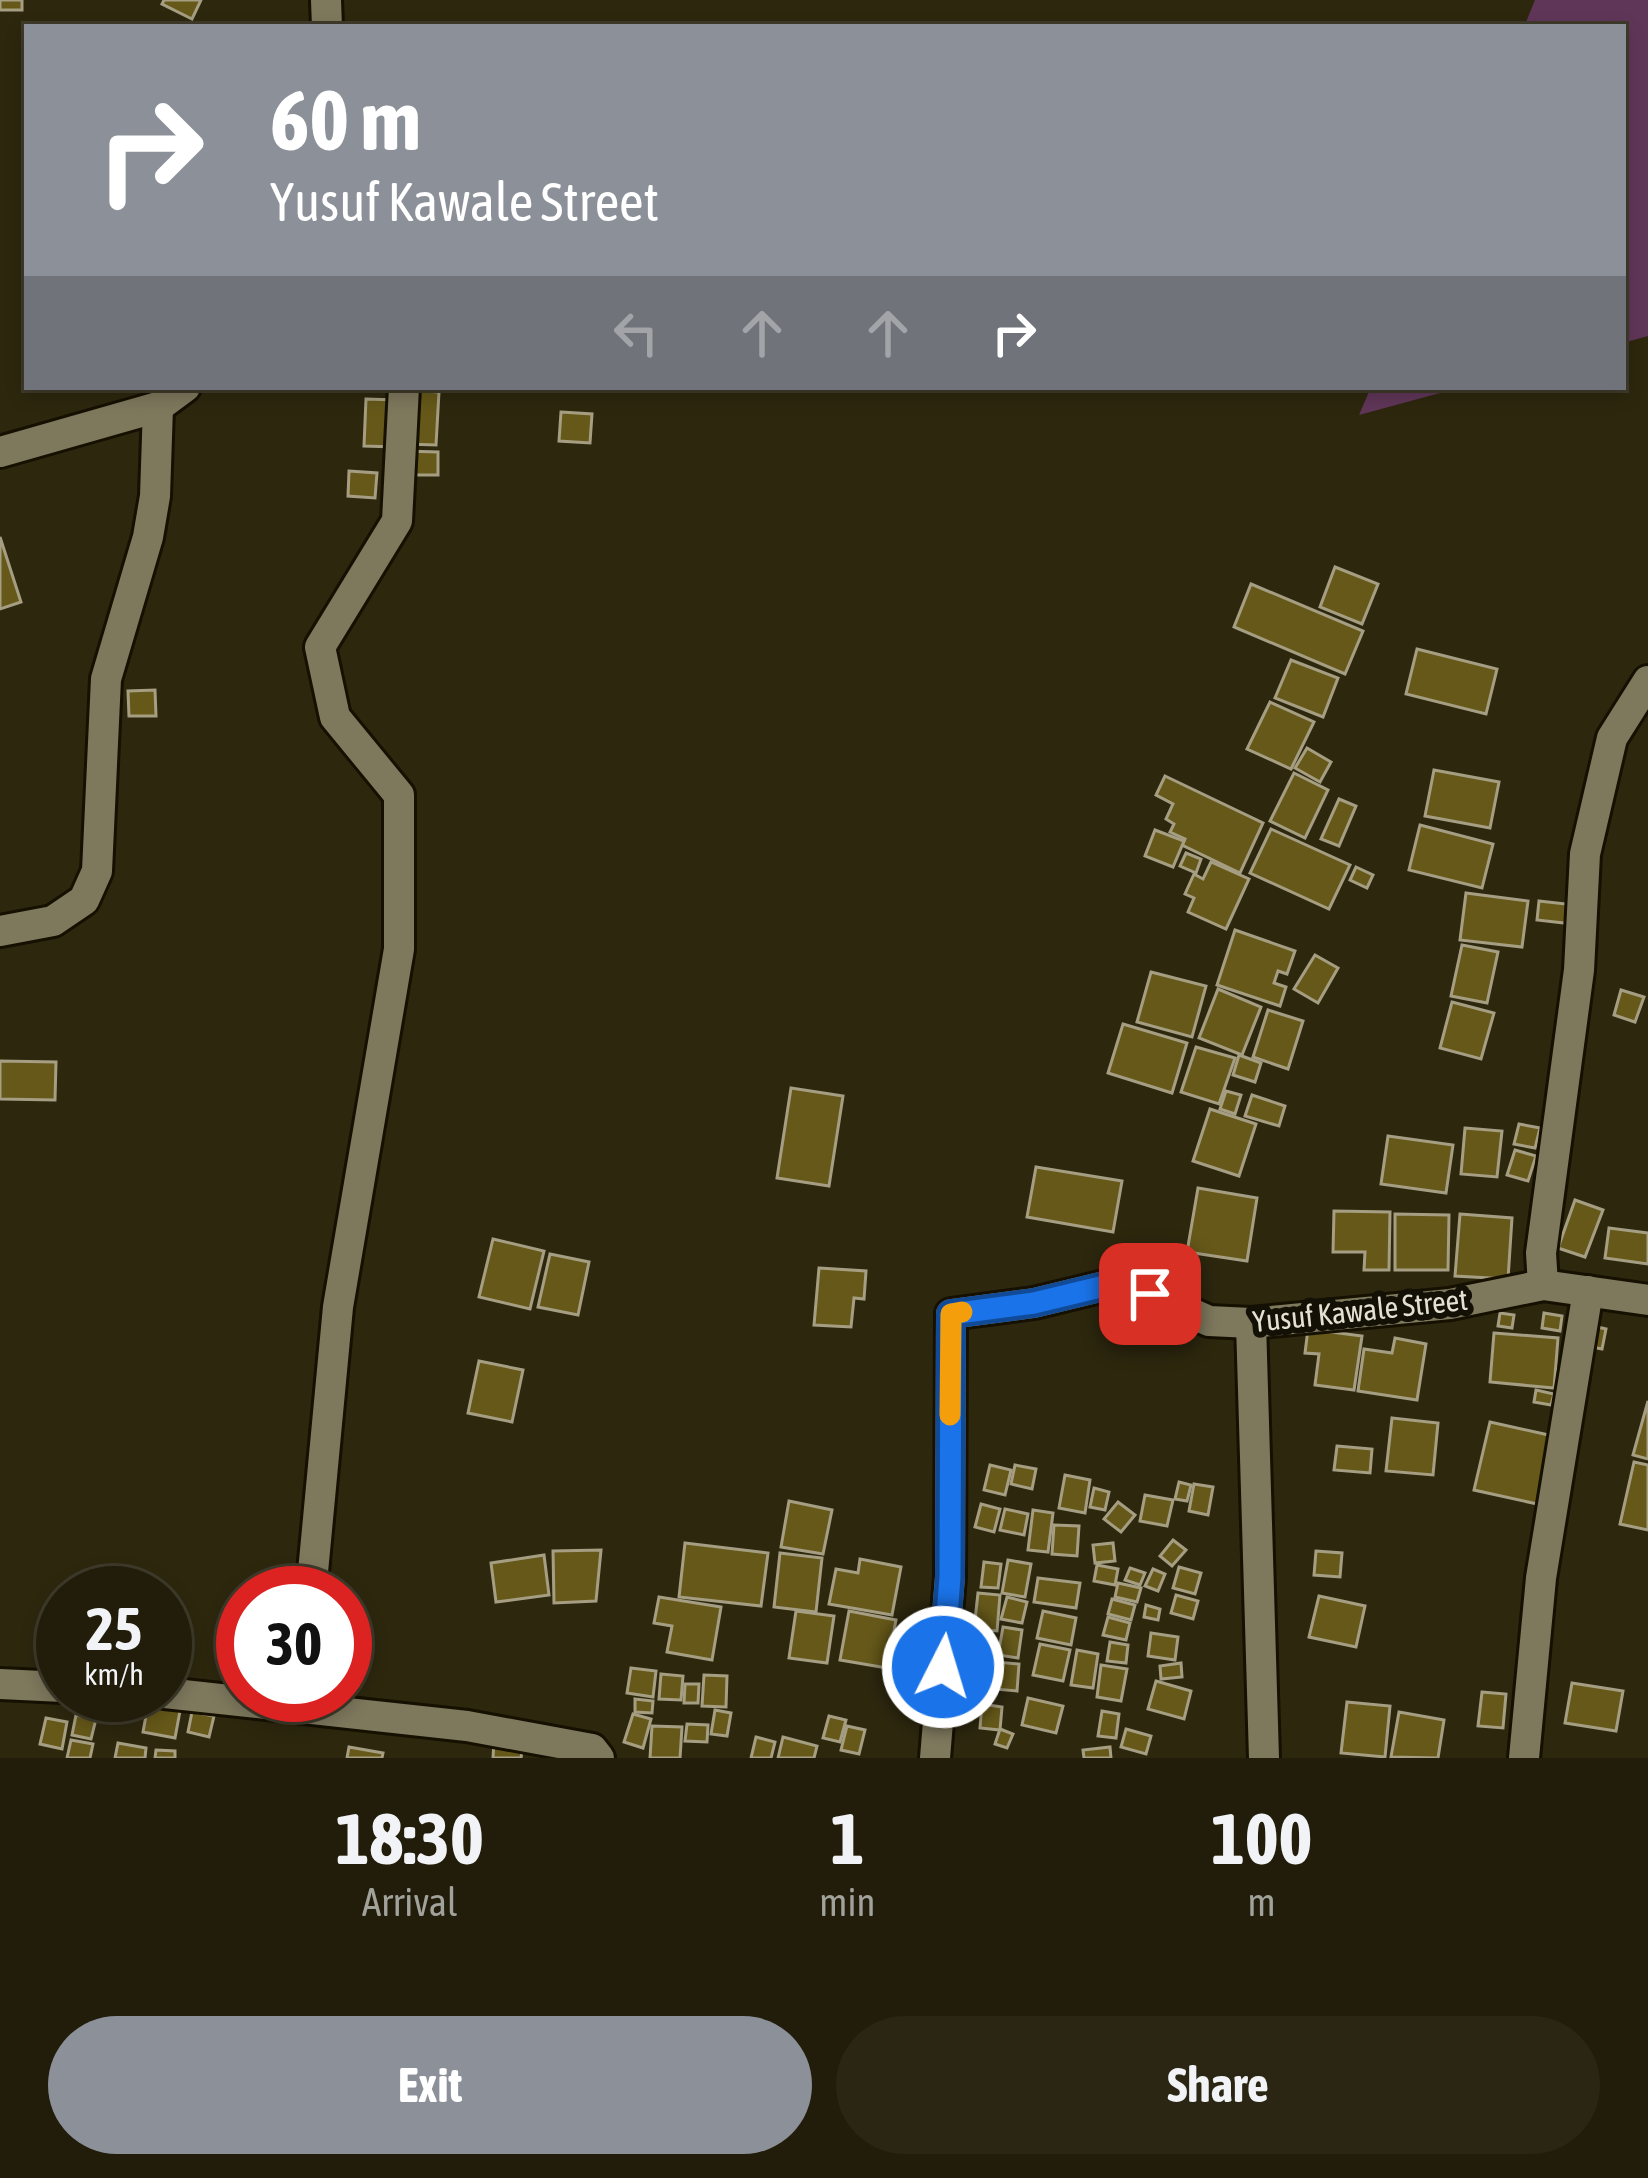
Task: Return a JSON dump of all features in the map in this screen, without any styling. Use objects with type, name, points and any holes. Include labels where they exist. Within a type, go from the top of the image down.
[{"type":"street","points":[[0,452],[158,407],[181,390]]},
{"type":"street","points":[[314,1566],[338,1307],[399,949],[398,796],[335,717],[320,647],[397,521],[404,390]]},
{"type":"street","points":[[0,931],[52,922],[84,901],[97,871],[106,679],[148,536],[155,496],[158,407]]},
{"type":"street","points":[[1543,1285],[1541,1253],[1579,970],[1585,854],[1612,739],[1648,681]]},
{"type":"street","name":"Yusuf Kawale Street","points":[[935,1758],[950,1577],[951,1314],[1034,1303],[1121,1282],[1209,1321],[1251,1323],[1450,1304],[1543,1285],[1648,1300]]},
{"type":"street","points":[[1524,1758],[1541,1578],[1588,1292]]},
{"type":"street","points":[[1251,1323],[1264,1758]]},
{"type":"street","points":[[0,1684],[36,1686]]},
{"type":"street","points":[[372,1712],[592,1749],[599,1758]]},
{"type":"shaded area","points":[[1535,0],[1648,0],[1648,336],[1626,342],[1626,24],[1525,24]]},
{"type":"shaded area","points":[[1370,390],[1451,390],[1359,415]]},
{"type":"building","points":[[0,0],[22,0],[22,10],[0,10]]},
{"type":"building","points":[[164,0],[201,0],[192,19],[162,4]]},
{"type":"building","points":[[409,390],[439,392],[436,445],[406,444]]},
{"type":"building","points":[[366,399],[396,400],[395,447],[364,446]]},
{"type":"building","points":[[561,412],[592,414],[590,443],[559,441]]},
{"type":"building","points":[[403,451],[438,452],[438,475],[403,475]]},
{"type":"building","points":[[349,471],[377,473],[375,498],[348,496]]},
{"type":"building","points":[[0,537],[21,602],[0,609]]},
{"type":"building","points":[[1335,567],[1378,584],[1362,624],[1320,607]]},
{"type":"building","points":[[1251,584],[1363,631],[1345,674],[1234,627]]},
{"type":"building","points":[[1417,649],[1497,669],[1486,714],[1406,694]]},
{"type":"building","points":[[1291,660],[1338,678],[1323,717],[1275,698]]},
{"type":"building","points":[[155,690],[156,716],[129,716],[128,691]]},
{"type":"building","points":[[1270,702],[1314,722],[1291,769],[1247,749]]},
{"type":"building","points":[[1307,748],[1331,762],[1320,782],[1295,768]]},
{"type":"building","points":[[1434,770],[1499,782],[1490,828],[1425,816]]},
{"type":"building","points":[[1294,773],[1328,790],[1305,838],[1270,821]]},
{"type":"building","points":[[1165,776],[1263,823],[1240,873],[1182,845],[1185,839],[1170,832],[1174,824],[1166,819],[1173,804],[1156,795]]},
{"type":"building","points":[[1339,799],[1356,806],[1339,846],[1321,839]]},
{"type":"building","points":[[1420,825],[1493,844],[1482,888],[1409,870]]},
{"type":"building","points":[[1271,829],[1350,865],[1329,909],[1250,873]]},
{"type":"building","points":[[1155,830],[1184,841],[1173,867],[1145,856]]},
{"type":"building","points":[[1186,853],[1201,859],[1196,873],[1180,866]]},
{"type":"building","points":[[1211,862],[1249,879],[1226,929],[1188,912],[1194,898],[1185,894],[1194,874],[1203,879]]},
{"type":"building","points":[[1356,867],[1373,875],[1367,888],[1350,880]]},
{"type":"building","points":[[1466,893],[1528,901],[1522,947],[1460,940]]},
{"type":"building","points":[[1539,901],[1575,905],[1573,924],[1537,920]]},
{"type":"building","points":[[1235,930],[1295,951],[1287,974],[1278,971],[1274,983],[1286,987],[1280,1006],[1217,985]]},
{"type":"building","points":[[1462,945],[1498,952],[1487,1003],[1451,996]]},
{"type":"building","points":[[1315,955],[1338,968],[1318,1003],[1294,989]]},
{"type":"building","points":[[1151,972],[1206,986],[1192,1037],[1137,1022]]},
{"type":"building","points":[[1218,989],[1261,1007],[1242,1055],[1199,1038]]},
{"type":"building","points":[[1621,990],[1644,997],[1635,1022],[1614,1015]]},
{"type":"building","points":[[1452,1002],[1494,1013],[1481,1059],[1440,1048]]},
{"type":"building","points":[[1268,1010],[1303,1021],[1288,1069],[1253,1057]]},
{"type":"building","points":[[1123,1024],[1187,1043],[1172,1093],[1108,1073]]},
{"type":"building","points":[[1196,1047],[1235,1058],[1219,1104],[1181,1092]]},
{"type":"building","points":[[1239,1055],[1261,1063],[1255,1082],[1233,1075]]},
{"type":"building","points":[[0,1061],[56,1062],[55,1100],[0,1099]]},
{"type":"building","points":[[791,1088],[843,1096],[829,1186],[777,1178]]},
{"type":"building","points":[[1226,1091],[1241,1095],[1235,1114],[1220,1109]]},
{"type":"building","points":[[1252,1095],[1285,1106],[1279,1126],[1245,1116]]},
{"type":"building","points":[[1210,1109],[1256,1124],[1239,1176],[1193,1161]]},
{"type":"building","points":[[1519,1124],[1540,1128],[1535,1148],[1514,1144]]},
{"type":"building","points":[[1465,1128],[1502,1131],[1497,1177],[1461,1174]]},
{"type":"building","points":[[1388,1136],[1453,1145],[1446,1193],[1381,1184]]},
{"type":"building","points":[[1515,1150],[1536,1156],[1528,1181],[1507,1175]]},
{"type":"building","points":[[1036,1167],[1122,1181],[1113,1232],[1027,1217]]},
{"type":"building","points":[[1198,1188],[1257,1198],[1247,1261],[1187,1252]]},
{"type":"building","points":[[1575,1200],[1603,1210],[1585,1257],[1558,1248]]},
{"type":"building","points":[[1334,1211],[1390,1212],[1389,1270],[1364,1270],[1365,1252],[1333,1252]]},
{"type":"building","points":[[1395,1214],[1449,1215],[1448,1270],[1395,1270]]},
{"type":"building","points":[[1460,1214],[1512,1218],[1508,1279],[1455,1276]]},
{"type":"building","points":[[1609,1228],[1648,1233],[1648,1264],[1605,1258]]},
{"type":"building","points":[[493,1239],[544,1251],[530,1309],[479,1297]]},
{"type":"building","points":[[550,1254],[589,1262],[578,1315],[538,1307]]},
{"type":"building","points":[[819,1268],[866,1271],[864,1299],[854,1298],[851,1327],[814,1325]]},
{"type":"building","points":[[1500,1313],[1514,1315],[1512,1328],[1498,1326]]},
{"type":"building","points":[[1544,1313],[1562,1316],[1560,1331],[1542,1328]]},
{"type":"building","points":[[1593,1326],[1606,1329],[1602,1349],[1587,1346]]},
{"type":"building","points":[[1308,1329],[1362,1336],[1354,1390],[1315,1385],[1319,1354],[1305,1353]]},
{"type":"building","points":[[1494,1333],[1558,1338],[1554,1388],[1490,1382]]},
{"type":"building","points":[[1395,1338],[1426,1344],[1417,1400],[1358,1391],[1364,1349],[1392,1353]]},
{"type":"building","points":[[479,1361],[523,1370],[512,1422],[468,1413]]},
{"type":"building","points":[[1536,1390],[1554,1394],[1551,1405],[1534,1402]]},
{"type":"building","points":[[1648,1401],[1648,1459],[1633,1455]]},
{"type":"building","points":[[1392,1418],[1438,1423],[1433,1475],[1386,1471]]},
{"type":"building","points":[[1490,1422],[1553,1436],[1537,1504],[1474,1490]]},
{"type":"building","points":[[1337,1446],[1372,1449],[1370,1473],[1334,1470]]},
{"type":"building","points":[[1634,1462],[1648,1465],[1648,1530],[1620,1524]]},
{"type":"building","points":[[990,1465],[1011,1470],[1005,1495],[984,1490]]},
{"type":"building","points":[[1015,1465],[1036,1469],[1032,1489],[1011,1484]]},
{"type":"building","points":[[1065,1475],[1090,1480],[1085,1513],[1059,1508]]},
{"type":"building","points":[[1179,1482],[1191,1485],[1187,1501],[1175,1499]]},
{"type":"building","points":[[1194,1484],[1213,1487],[1208,1515],[1189,1511]]},
{"type":"building","points":[[1094,1488],[1109,1492],[1105,1510],[1090,1507]]},
{"type":"building","points":[[1145,1495],[1173,1500],[1167,1526],[1140,1521]]},
{"type":"building","points":[[789,1501],[832,1510],[823,1554],[781,1547]]},
{"type":"building","points":[[1118,1502],[1135,1515],[1121,1532],[1104,1519]]},
{"type":"building","points":[[981,1504],[1000,1509],[994,1532],[975,1527]]},
{"type":"building","points":[[1005,1509],[1028,1514],[1024,1535],[1000,1530]]},
{"type":"building","points":[[1033,1510],[1053,1513],[1048,1552],[1028,1550]]},
{"type":"building","points":[[1054,1525],[1079,1526],[1077,1556],[1052,1554]]},
{"type":"building","points":[[1173,1540],[1186,1550],[1172,1566],[1160,1556]]},
{"type":"building","points":[[685,1543],[768,1553],[761,1606],[679,1597]]},
{"type":"building","points":[[1113,1543],[1115,1561],[1095,1563],[1093,1545]]},
{"type":"building","points":[[601,1550],[596,1601],[554,1603],[553,1551]]},
{"type":"building","points":[[1316,1551],[1342,1553],[1340,1577],[1314,1575]]},
{"type":"building","points":[[780,1553],[822,1558],[816,1612],[774,1607]]},
{"type":"building","points":[[544,1555],[549,1595],[496,1602],[491,1563]]},
{"type":"building","points":[[860,1559],[901,1567],[892,1615],[829,1604],[836,1569],[858,1573]]},
{"type":"building","points":[[1008,1560],[1031,1564],[1025,1597],[1002,1593]]},
{"type":"building","points":[[984,1562],[1001,1564],[998,1588],[981,1587]]},
{"type":"building","points":[[1097,1565],[1118,1569],[1115,1585],[1094,1581]]},
{"type":"building","points":[[1179,1567],[1201,1573],[1195,1594],[1173,1588]]},
{"type":"building","points":[[1130,1568],[1145,1573],[1140,1585],[1125,1580]]},
{"type":"building","points":[[1153,1569],[1165,1574],[1158,1591],[1145,1586]]},
{"type":"building","points":[[1038,1578],[1080,1583],[1076,1608],[1034,1602]]},
{"type":"building","points":[[1118,1583],[1141,1588],[1137,1602],[1115,1597]]},
{"type":"building","points":[[978,1593],[1000,1595],[997,1631],[974,1629]]},
{"type":"building","points":[[1176,1595],[1198,1601],[1193,1619],[1171,1613]]},
{"type":"building","points":[[1319,1596],[1365,1606],[1356,1647],[1309,1637]]},
{"type":"building","points":[[659,1597],[721,1607],[712,1660],[667,1652],[672,1626],[654,1623]]},
{"type":"building","points":[[1007,1597],[1027,1602],[1022,1623],[1001,1619]]},
{"type":"building","points":[[1112,1599],[1135,1605],[1131,1620],[1108,1614]]},
{"type":"building","points":[[1146,1605],[1160,1609],[1158,1620],[1144,1617]]},
{"type":"building","points":[[796,1611],[834,1616],[827,1663],[789,1658]]},
{"type":"building","points":[[849,1611],[896,1620],[887,1668],[840,1660]]},
{"type":"building","points":[[1043,1611],[1076,1618],[1071,1645],[1037,1638]]},
{"type":"building","points":[[1108,1617],[1130,1623],[1126,1640],[1103,1635]]},
{"type":"building","points":[[1003,1627],[1022,1630],[1018,1658],[998,1655]]},
{"type":"building","points":[[1151,1633],[1178,1637],[1175,1660],[1148,1656]]},
{"type":"building","points":[[1110,1642],[1128,1645],[1126,1663],[1107,1661]]},
{"type":"building","points":[[1040,1644],[1070,1650],[1063,1681],[1033,1675]]},
{"type":"building","points":[[1077,1650],[1098,1654],[1093,1688],[1071,1685]]},
{"type":"building","points":[[985,1661],[1019,1664],[1017,1691],[983,1688]]},
{"type":"building","points":[[1181,1663],[1182,1677],[1161,1679],[1160,1666]]},
{"type":"building","points":[[1101,1665],[1127,1669],[1121,1701],[1097,1697]]},
{"type":"building","points":[[631,1668],[656,1671],[653,1697],[627,1693]]},
{"type":"building","points":[[661,1674],[683,1676],[681,1700],[659,1699]]},
{"type":"building","points":[[704,1675],[727,1676],[726,1707],[702,1706]]},
{"type":"building","points":[[1156,1681],[1191,1691],[1184,1719],[1148,1709]]},
{"type":"building","points":[[1572,1683],[1623,1691],[1616,1731],[1565,1723]]},
{"type":"building","points":[[685,1684],[699,1684],[698,1703],[684,1703]]},
{"type":"building","points":[[1482,1692],[1506,1694],[1503,1728],[1478,1726]]},
{"type":"building","points":[[1028,1698],[1063,1706],[1056,1733],[1022,1725]]},
{"type":"building","points":[[635,1699],[653,1701],[652,1713],[635,1712]]},
{"type":"building","points":[[1347,1702],[1390,1706],[1385,1757],[1341,1753]]},
{"type":"building","points":[[982,1704],[1002,1707],[1000,1730],[980,1728]]},
{"type":"building","points":[[715,1710],[731,1713],[727,1736],[711,1734]]},
{"type":"building","points":[[1102,1711],[1119,1714],[1116,1738],[1098,1736]]},
{"type":"building","points":[[192,1712],[214,1716],[209,1737],[188,1732]]},
{"type":"building","points":[[1399,1712],[1444,1720],[1438,1758],[1391,1757]]},
{"type":"building","points":[[633,1714],[651,1719],[643,1748],[624,1742]]},
{"type":"building","points":[[829,1716],[846,1720],[840,1742],[823,1738]]},
{"type":"building","points":[[45,1722],[67,1722],[62,1749],[40,1744]]},
{"type":"building","points":[[75,1722],[95,1722],[91,1739],[72,1735]]},
{"type":"building","points":[[145,1722],[178,1722],[175,1738],[143,1732]]},
{"type":"building","points":[[687,1724],[708,1725],[707,1742],[685,1741]]},
{"type":"building","points":[[652,1726],[682,1727],[680,1758],[650,1758]]},
{"type":"building","points":[[847,1726],[865,1730],[859,1754],[841,1750]]},
{"type":"building","points":[[1000,1729],[1013,1734],[1007,1748],[995,1744]]},
{"type":"building","points":[[1126,1729],[1151,1736],[1146,1754],[1121,1747]]},
{"type":"building","points":[[756,1737],[775,1742],[771,1758],[751,1758]]},
{"type":"building","points":[[783,1737],[817,1746],[814,1758],[778,1758]]},
{"type":"building","points":[[71,1740],[93,1744],[90,1758],[67,1758]]},
{"type":"building","points":[[494,1741],[523,1743],[521,1758],[493,1758]]},
{"type":"building","points":[[118,1743],[146,1748],[145,1758],[115,1758]]},
{"type":"building","points":[[349,1747],[383,1753],[382,1758],[347,1758]]},
{"type":"building","points":[[1110,1747],[1111,1758],[1084,1758],[1083,1750]]},
{"type":"building","points":[[156,1750],[175,1751],[175,1758],[155,1758]]},
{"type":"slow traffic","points":[[950,1415],[951,1314],[962,1312]]},
{"type":"route","points":[[943,1667],[950,1577],[951,1314],[1034,1303],[1121,1282],[1150,1294]]}]
